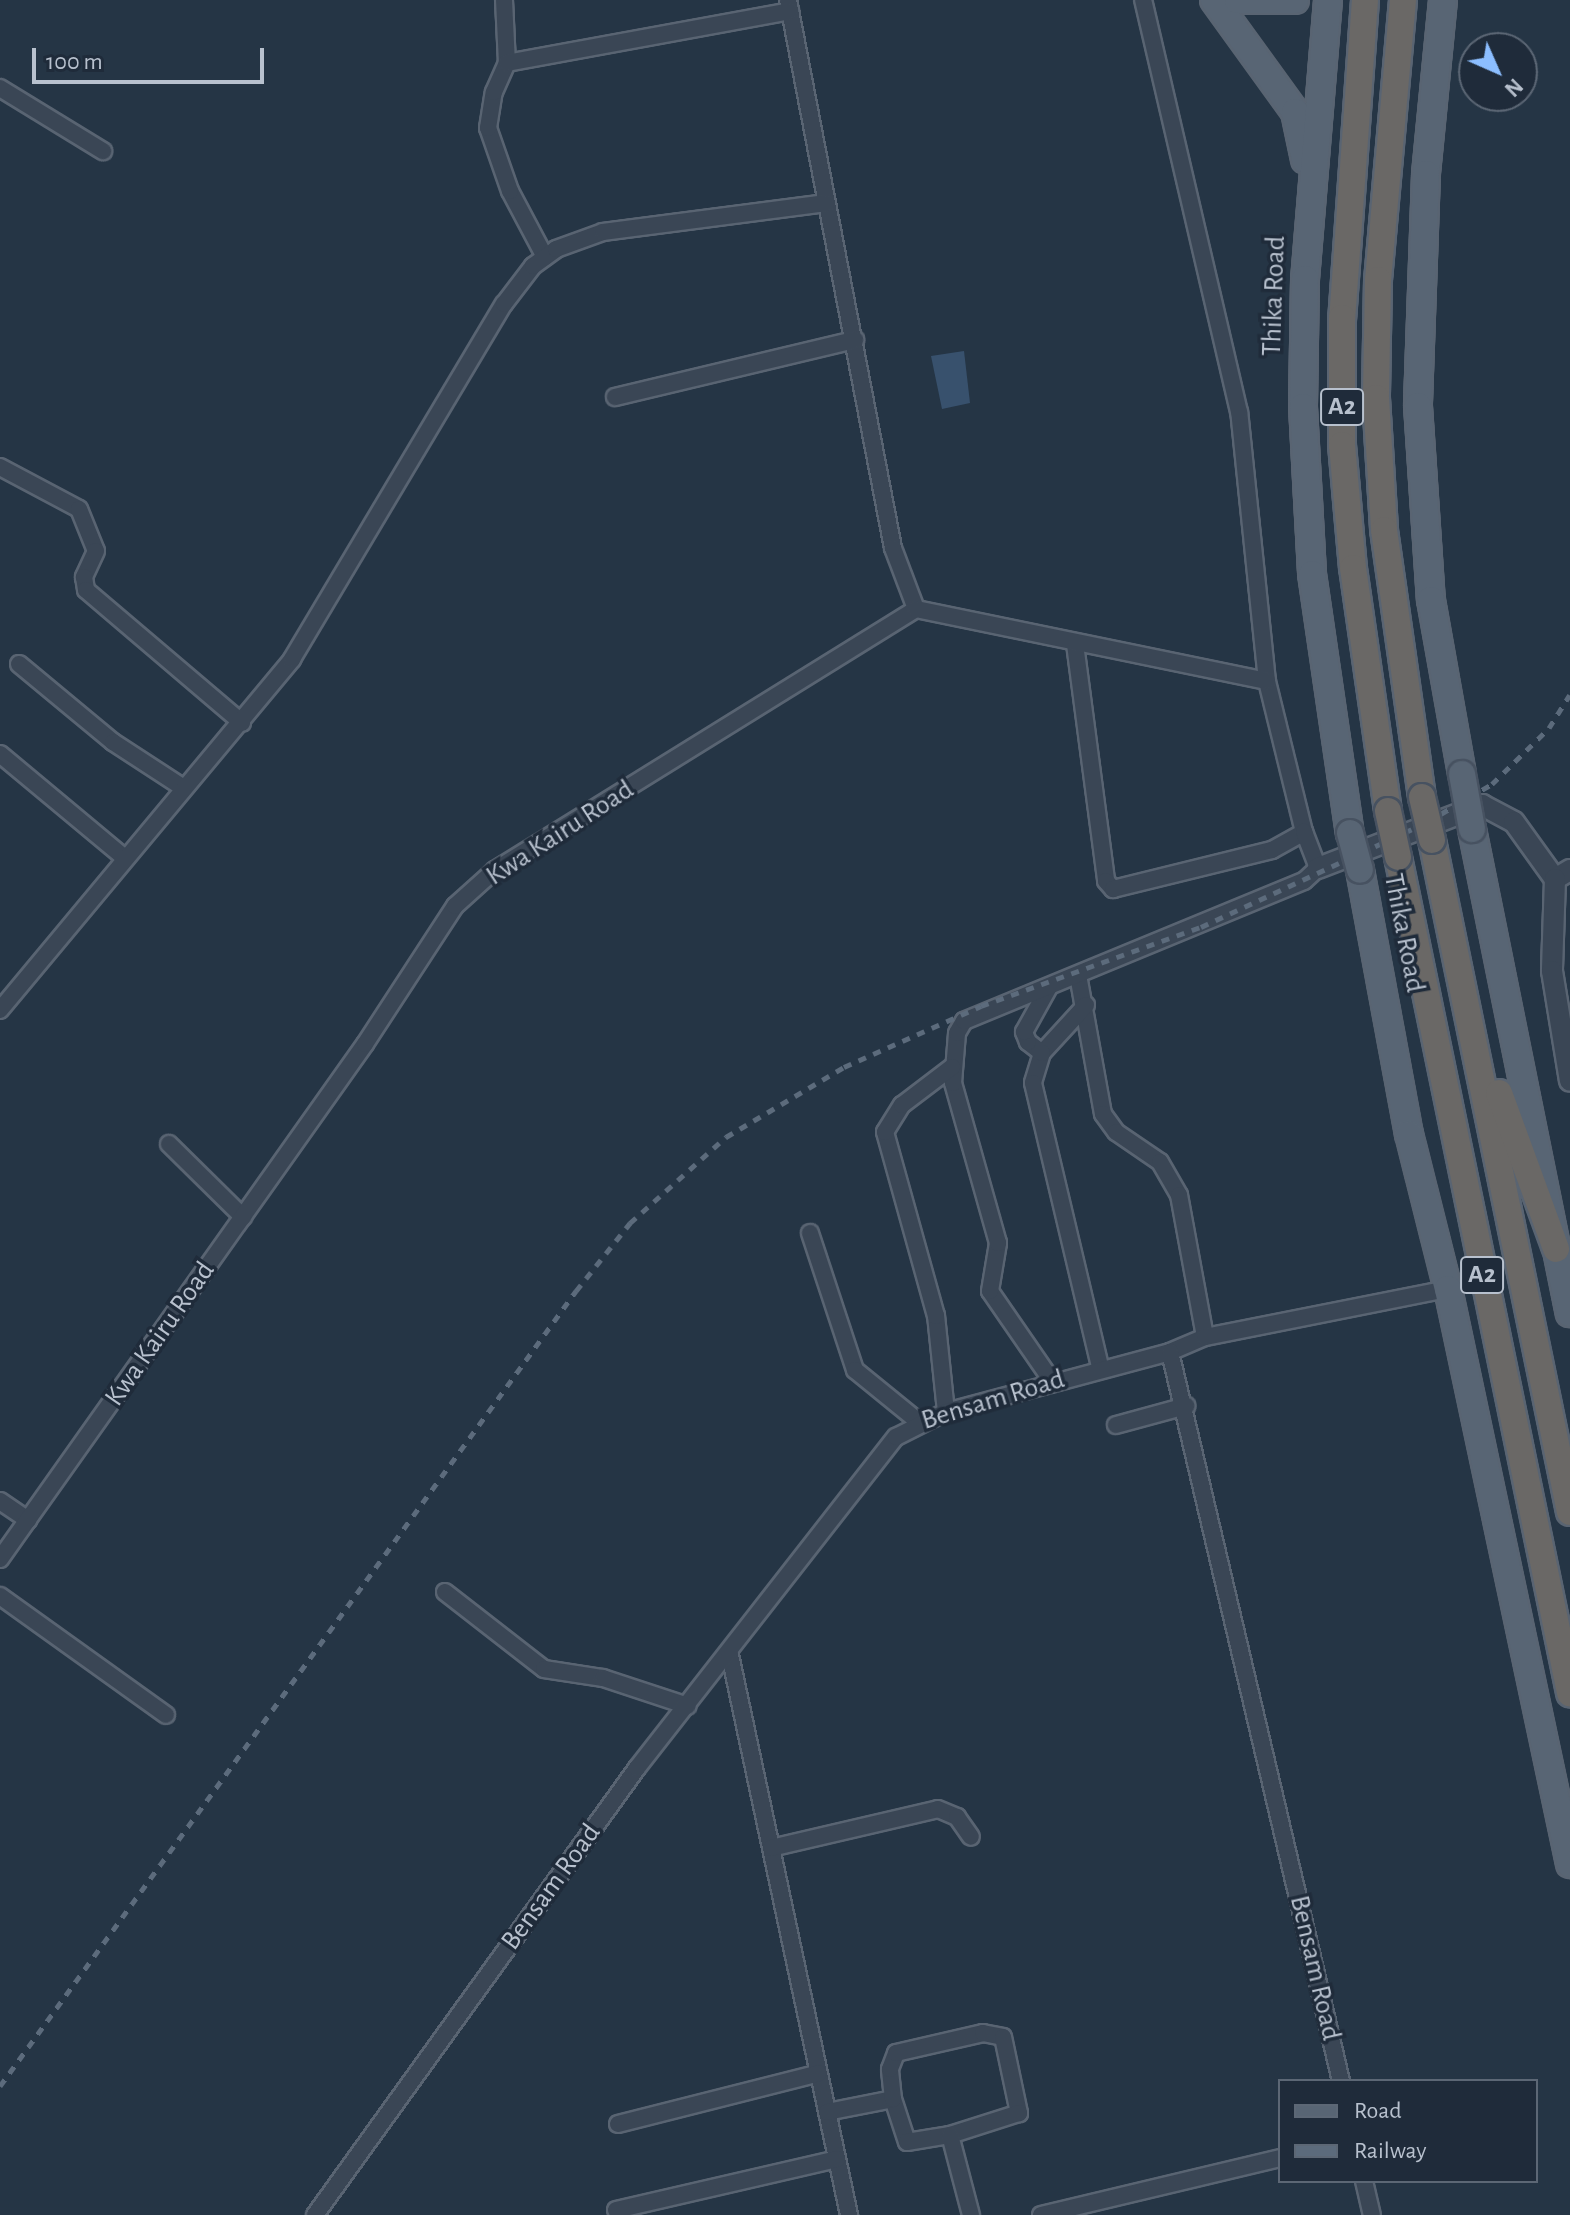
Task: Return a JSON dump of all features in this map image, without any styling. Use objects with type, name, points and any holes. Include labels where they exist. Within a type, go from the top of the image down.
[{"type":"highway","name":"Thika Road","points":[[1365,0],[1342,318],[1342,445],[1353,568],[1388,811],[1570,1693]]},
{"type":"highway","name":"Thika Road","points":[[1403,0],[1378,280],[1376,398],[1384,530],[1422,797],[1469,1011],[1530,1337],[1570,1512]]},
{"type":"highway","points":[[1469,1011],[1556,1249]]},
{"type":"main road","points":[[1214,0],[1295,112],[1311,191]]},
{"type":"main road","points":[[1238,0],[1295,0]]},
{"type":"main road","name":"Thika Road","points":[[1328,0],[1311,191],[1305,474],[1325,678],[1350,833],[1360,870],[1409,1134],[1448,1289],[1570,1864]]},
{"type":"main road","points":[[1443,0],[1426,174],[1418,406],[1431,600],[1472,829],[1570,1313]]},
{"type":"street","points":[[504,0],[507,63],[494,92],[488,128],[510,191],[545,257]]},
{"type":"street","points":[[1143,0],[1239,412],[1267,681],[1304,832],[1318,868]]},
{"type":"street","points":[[507,63],[789,5],[893,548],[916,609],[1267,681]]},
{"type":"street","points":[[0,88],[103,151]]},
{"type":"street","points":[[0,1010],[182,787],[242,723],[292,659],[504,304],[545,257],[603,232],[826,203]]},
{"type":"street","points":[[615,397],[855,340]]},
{"type":"street","points":[[0,467],[79,509],[96,551],[84,577],[86,590],[242,723]]},
{"type":"street","name":"Kwa Kairu Road","points":[[0,1559],[468,894],[495,870],[916,609]]},
{"type":"street","points":[[1075,644],[1106,881],[1113,889],[1272,850],[1304,832]]},
{"type":"street","points":[[19,664],[113,742],[182,787]]},
{"type":"street","points":[[0,754],[125,858]]},
{"type":"street","points":[[1052,1381],[990,1291],[998,1243],[952,1067],[964,1021],[1304,881],[1318,868],[1482,805],[1514,822],[1563,875],[1552,971],[1570,1081]]},
{"type":"street","points":[[1078,975],[1086,1005],[1103,1114],[1116,1132],[1160,1162],[1179,1195],[1205,1337]]},
{"type":"street","points":[[1042,1053],[1028,1042],[1024,1032],[1049,987]]},
{"type":"street","points":[[1086,1005],[1042,1053],[1033,1083],[1100,1367]]},
{"type":"street","points":[[946,1412],[936,1316],[885,1132],[902,1105],[952,1067]]},
{"type":"street","points":[[169,1144],[243,1217]]},
{"type":"street","points":[[810,1233],[855,1370],[919,1422]]},
{"type":"street","points":[[1170,1352],[1205,1337],[1448,1289]]},
{"type":"street","name":"Bensam Road","points":[[315,2215],[637,1768],[730,1655],[896,1437],[919,1422],[946,1412],[1100,1367],[1170,1352],[1186,1406],[1341,2079]]},
{"type":"street","points":[[1116,1425],[1186,1406]]},
{"type":"street","points":[[0,1501],[28,1520]]},
{"type":"street","points":[[445,1592],[544,1669],[603,1678],[688,1706]]},
{"type":"street","points":[[0,1596],[166,1715]]},
{"type":"street","points":[[730,1655],[849,2215]]},
{"type":"street","points":[[771,1848],[938,1809],[957,1817],[971,1837]]},
{"type":"street","points":[[997,2033],[1011,2066],[1019,2113],[1003,2122],[950,2135],[907,2142],[893,2099],[890,2069],[896,2053],[997,2033]]},
{"type":"street","points":[[618,2124],[819,2073]]},
{"type":"street","points":[[827,2112],[893,2099]]},
{"type":"street","points":[[950,2135],[971,2215]]},
{"type":"street","points":[[1041,2215],[1278,2158]]},
{"type":"street","points":[[616,2210],[837,2159]]},
{"type":"street","points":[[1364,2183],[1372,2215]]},
{"type":"water","points":[[964,351],[970,403],[942,409],[931,356]]},
{"type":"railway","points":[[0,2086],[576,1291],[630,1223],[726,1137],[844,1067],[981,1006],[1201,927],[1427,822],[1492,784],[1549,728],[1570,695]]}]
